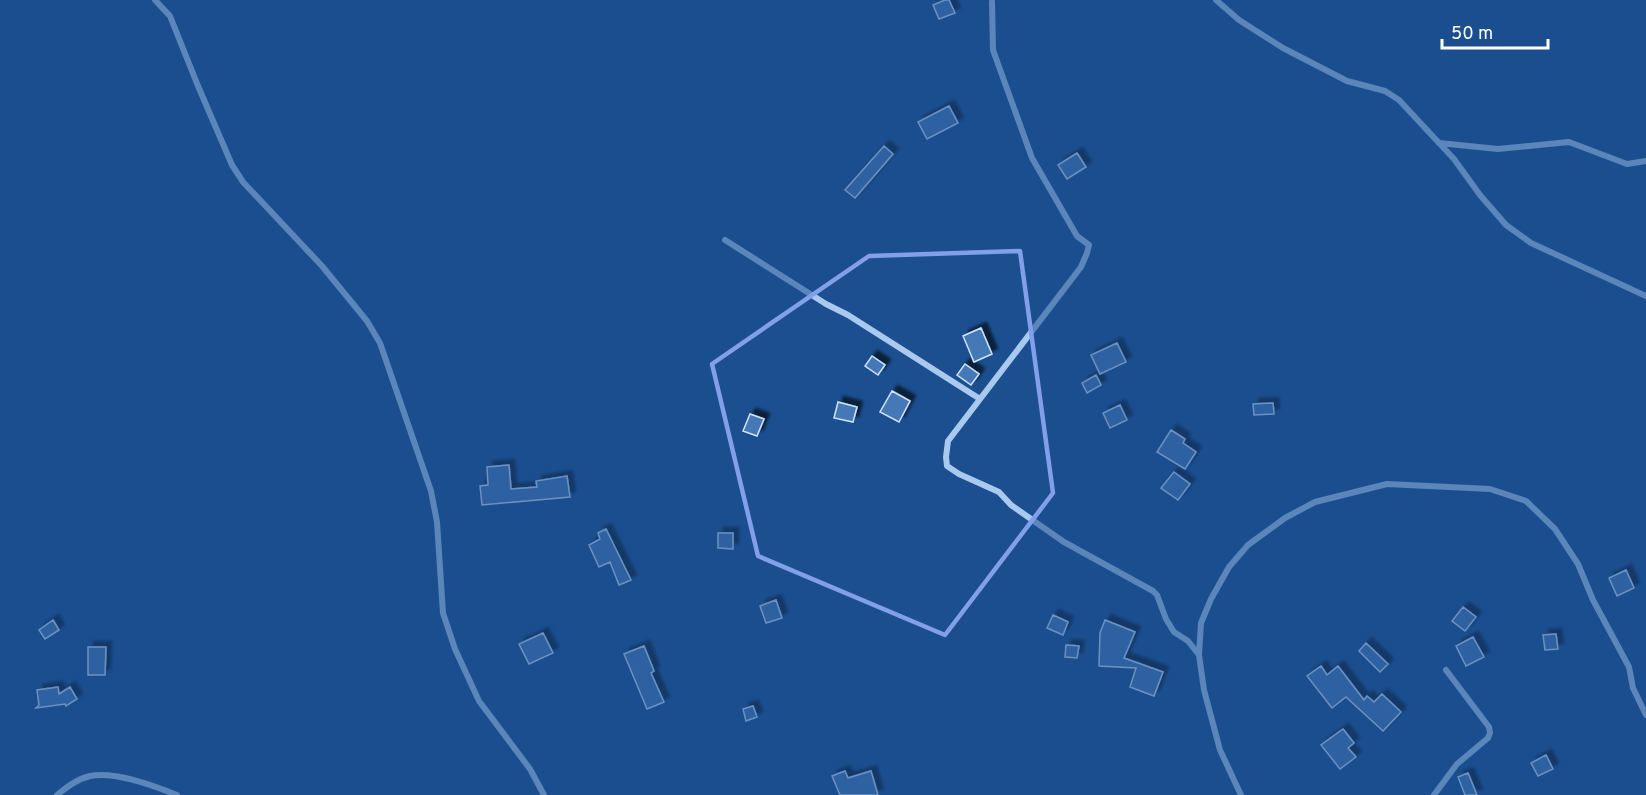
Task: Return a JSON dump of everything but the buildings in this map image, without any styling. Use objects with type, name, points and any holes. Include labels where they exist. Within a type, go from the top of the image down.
[{"type":"street","points":[[155,0],[170,16],[232,165],[243,182],[322,266],[367,321],[380,343],[431,491],[437,522],[443,613],[455,649],[479,701],[530,769],[544,795]]},
{"type":"street","points":[[1216,0],[1239,20],[1309,62],[1347,81],[1386,91],[1399,100],[1454,159],[1480,195],[1506,225],[1530,243],[1646,296]]},
{"type":"street","points":[[992,2],[993,50],[1032,158],[1077,236],[1089,245],[1081,267],[948,441],[947,466],[999,492],[1011,505],[1064,543],[1154,591],[1174,632],[1188,641],[1199,655]]},
{"type":"street","points":[[1438,143],[1498,149],[1569,142],[1627,164],[1646,160]]},
{"type":"street","points":[[724,240],[980,399]]},
{"type":"street","points":[[1241,795],[1220,750],[1204,690],[1199,655],[1201,623],[1211,599],[1229,567],[1248,545],[1285,518],[1315,502],[1387,484],[1490,489],[1526,501],[1555,529],[1578,564],[1593,600],[1629,667],[1633,688],[1646,715]]},
{"type":"street","points":[[1434,795],[1457,764],[1488,738],[1490,733],[1489,727],[1446,670]]},
{"type":"street","points":[[57,795],[72,783],[90,776],[105,775],[159,787],[177,795]]},
{"type":"street","points":[[159,787],[163,795]]},
{"type":"highlighted area","points":[[1020,251],[1053,493],[945,635],[758,556],[712,364],[869,256]]}]
